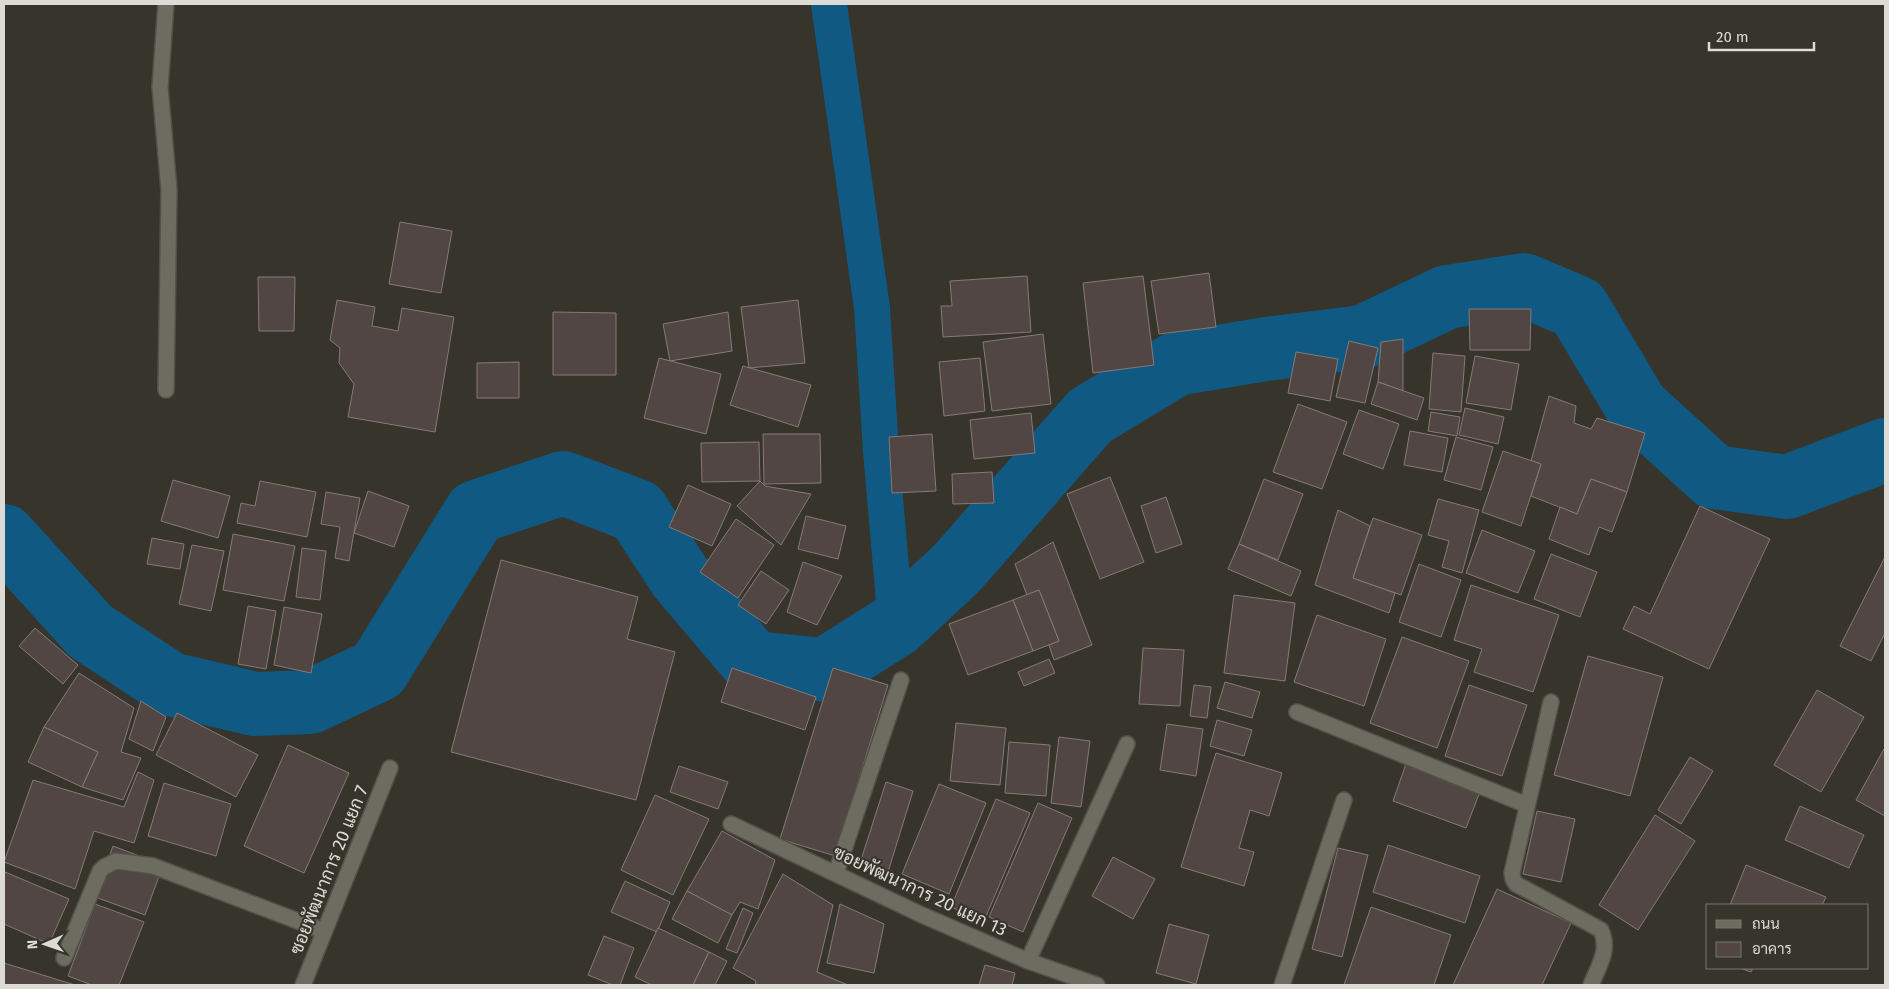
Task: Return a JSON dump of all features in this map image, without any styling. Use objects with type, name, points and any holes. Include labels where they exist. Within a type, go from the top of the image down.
[{"type":"street","points":[[166,4],[160,86],[169,190],[166,390]]},
{"type":"street","points":[[836,872],[901,680]]},
{"type":"street","points":[[1551,702],[1512,873],[1516,884],[1601,930],[1605,940],[1605,951],[1592,985]]},
{"type":"street","points":[[1297,712],[1527,804]]},
{"type":"street","points":[[1028,961],[1127,744]]},
{"type":"street","name":"ซอยพัฒนาการ 20 แยก 7","points":[[303,985],[390,768]]},
{"type":"street","points":[[1282,985],[1344,800]]},
{"type":"street","name":"ซอยพัฒนาการ 20 แยก 13","points":[[731,824],[922,914],[1028,961],[1097,985]]},
{"type":"street","points":[[64,958],[100,872],[104,867],[116,861],[153,866],[324,931]]},
{"type":"building","points":[[400,222],[452,231],[441,293],[389,284]]},
{"type":"building","points":[[1209,273],[1216,327],[1159,334],[1151,281]]},
{"type":"building","points":[[1027,276],[1031,332],[943,337],[941,306],[952,306],[950,281]]},
{"type":"building","points":[[1143,276],[1154,365],[1093,373],[1083,283]]},
{"type":"building","points":[[258,277],[295,277],[294,331],[259,331]]},
{"type":"building","points":[[337,300],[375,307],[372,326],[398,331],[402,308],[454,317],[435,432],[348,417],[354,384],[339,363],[340,348],[330,340]]},
{"type":"building","points":[[798,300],[805,363],[749,368],[741,307]]},
{"type":"building","points":[[1469,309],[1531,309],[1530,350],[1470,350]]},
{"type":"building","points":[[553,312],[616,313],[616,375],[553,375]]},
{"type":"building","points":[[728,312],[732,351],[670,361],[663,324]]},
{"type":"building","points":[[1043,334],[1051,404],[992,411],[983,342]]},
{"type":"building","points":[[1403,339],[1403,391],[1378,382],[1381,342]]},
{"type":"building","points":[[1349,341],[1378,348],[1365,403],[1336,397]]},
{"type":"building","points":[[1296,352],[1338,359],[1330,401],[1288,393]]},
{"type":"building","points":[[1433,353],[1465,356],[1461,412],[1429,409]]},
{"type":"building","points":[[1475,356],[1519,364],[1511,410],[1466,403]]},
{"type":"building","points":[[659,358],[721,374],[706,434],[644,418]]},
{"type":"building","points":[[980,358],[985,411],[944,416],[939,362]]},
{"type":"building","points":[[519,362],[519,398],[477,398],[477,363]]},
{"type":"building","points":[[743,366],[811,385],[798,427],[730,405]]},
{"type":"building","points":[[1378,382],[1424,398],[1417,420],[1371,404]]},
{"type":"building","points":[[1549,396],[1576,406],[1574,423],[1591,429],[1597,418],[1645,433],[1627,492],[1591,479],[1577,514],[1531,496],[1541,464],[1531,461]]},
{"type":"building","points":[[1298,404],[1347,422],[1322,489],[1273,472]]},
{"type":"building","points":[[1465,408],[1504,417],[1498,444],[1459,435]]},
{"type":"building","points":[[1359,410],[1399,424],[1383,469],[1343,454]]},
{"type":"building","points":[[1431,412],[1460,417],[1457,436],[1428,431]]},
{"type":"building","points":[[1031,413],[1035,453],[974,459],[970,420]]},
{"type":"building","points":[[1410,431],[1448,438],[1442,472],[1404,465]]},
{"type":"building","points":[[763,434],[820,434],[821,483],[764,484]]},
{"type":"building","points":[[932,434],[936,491],[892,493],[889,437]]},
{"type":"building","points":[[1456,437],[1493,447],[1481,490],[1444,480]]},
{"type":"building","points":[[759,442],[760,481],[702,482],[701,443]]},
{"type":"building","points":[[1503,451],[1541,464],[1521,526],[1482,512]]},
{"type":"building","points":[[992,472],[994,503],[953,504],[952,474]]},
{"type":"building","points":[[1110,477],[1144,562],[1100,579],[1067,494]]},
{"type":"building","points":[[1264,479],[1303,494],[1278,560],[1239,544]]},
{"type":"building","points":[[1591,479],[1627,492],[1612,532],[1599,527],[1589,555],[1549,539],[1560,507],[1577,514]]},
{"type":"building","points":[[173,480],[230,496],[218,538],[161,521]]},
{"type":"building","points":[[260,481],[316,492],[307,537],[237,523],[241,503],[255,506]]},
{"type":"building","points":[[760,481],[765,486],[811,494],[781,545],[737,506]]},
{"type":"building","points":[[688,485],[731,504],[712,546],[669,527]]},
{"type":"building","points":[[368,491],[409,506],[394,547],[354,533]]},
{"type":"building","points":[[326,492],[360,498],[349,561],[335,558],[340,527],[321,524]]},
{"type":"building","points":[[1166,497],[1182,544],[1156,553],[1141,506]]},
{"type":"building","points":[[1438,499],[1479,510],[1462,573],[1442,567],[1449,541],[1428,535]]},
{"type":"building","points":[[1700,506],[1770,539],[1709,669],[1623,629],[1634,606],[1650,614]]},
{"type":"building","points":[[1338,510],[1370,526],[1353,578],[1395,593],[1389,613],[1315,585]]},
{"type":"building","points":[[806,516],[846,526],[838,559],[798,549]]},
{"type":"building","points":[[1373,518],[1422,535],[1401,595],[1353,578]]},
{"type":"building","points":[[736,519],[774,545],[738,598],[700,572]]},
{"type":"building","points":[[1482,530],[1535,551],[1518,593],[1466,573]]},
{"type":"building","points":[[233,534],[295,546],[284,601],[223,590]]},
{"type":"building","points":[[152,538],[184,544],[180,569],[147,564]]},
{"type":"building","points":[[1053,542],[1092,645],[1054,660],[1049,645],[1059,641],[1039,590],[1027,595],[1015,564]]},
{"type":"building","points":[[1239,544],[1301,571],[1291,596],[1228,569]]},
{"type":"building","points":[[192,545],[224,551],[211,611],[179,604]]},
{"type":"building","points":[[302,548],[326,551],[320,600],[296,597]]},
{"type":"building","points":[[1551,554],[1597,572],[1580,617],[1534,599]]},
{"type":"building","points":[[1885,557],[1885,633],[1871,661],[1840,646]]},
{"type":"building","points":[[501,560],[638,597],[627,639],[675,652],[636,800],[451,752]]},
{"type":"building","points":[[803,562],[842,576],[817,625],[787,612]]},
{"type":"building","points":[[1419,564],[1461,580],[1441,637],[1399,622]]},
{"type":"building","points":[[761,571],[789,590],[766,624],[738,605]]},
{"type":"building","points":[[1471,585],[1559,615],[1533,692],[1474,672],[1482,649],[1454,640]]},
{"type":"building","points":[[1039,590],[1059,641],[1033,651],[1013,600]]},
{"type":"building","points":[[1234,595],[1295,603],[1285,681],[1224,673]]},
{"type":"building","points":[[1013,600],[1033,651],[968,675],[949,624]]},
{"type":"building","points":[[248,606],[276,611],[266,669],[238,664]]},
{"type":"building","points":[[284,607],[322,614],[311,673],[274,665]]},
{"type":"building","points":[[1317,615],[1386,639],[1364,706],[1294,682]]},
{"type":"building","points":[[35,628],[78,665],[63,684],[19,646]]},
{"type":"building","points":[[1402,637],[1469,661],[1437,748],[1370,723]]},
{"type":"building","points":[[1143,648],[1184,650],[1180,706],[1139,704]]},
{"type":"building","points":[[1588,656],[1663,677],[1630,796],[1554,775]]},
{"type":"building","points":[[1049,659],[1055,673],[1024,686],[1018,672]]},
{"type":"building","points":[[732,668],[816,697],[805,730],[721,702]]},
{"type":"building","points":[[833,668],[888,685],[835,856],[780,839]]},
{"type":"building","points":[[79,673],[134,708],[121,752],[141,758],[123,800],[82,787],[98,752],[44,727]]},
{"type":"building","points":[[1225,682],[1260,692],[1252,718],[1217,708]]},
{"type":"building","points":[[1194,685],[1211,687],[1207,718],[1190,716]]},
{"type":"building","points":[[1469,685],[1527,705],[1502,776],[1445,756]]},
{"type":"building","points":[[1817,690],[1864,717],[1821,792],[1774,765]]},
{"type":"building","points":[[141,701],[166,717],[153,751],[129,739]]},
{"type":"building","points":[[177,713],[258,755],[236,797],[156,755]]},
{"type":"building","points":[[1217,720],[1252,730],[1244,756],[1210,746]]},
{"type":"building","points":[[956,723],[1006,728],[1000,785],[950,781]]},
{"type":"building","points":[[1167,724],[1203,729],[1196,776],[1160,770]]},
{"type":"building","points":[[44,727],[98,752],[82,787],[28,762]]},
{"type":"building","points":[[1059,737],[1090,741],[1081,807],[1051,803]]},
{"type":"building","points":[[1009,742],[1050,745],[1046,796],[1005,793]]},
{"type":"building","points":[[288,745],[349,773],[304,873],[244,846]]},
{"type":"building","points":[[1885,749],[1885,816],[1856,800]]},
{"type":"building","points":[[1216,753],[1282,773],[1269,816],[1250,810],[1239,848],[1254,852],[1244,886],[1181,867]]},
{"type":"building","points":[[1690,757],[1713,771],[1681,824],[1658,810]]},
{"type":"building","points":[[1407,761],[1481,789],[1466,828],[1393,801]]},
{"type":"building","points":[[679,766],[728,782],[718,809],[670,792]]},
{"type":"building","points":[[138,772],[154,780],[134,843],[94,831],[75,889],[4,862],[33,780],[124,807]]},
{"type":"building","points":[[886,782],[913,791],[888,872],[860,863]]},
{"type":"building","points":[[164,783],[231,804],[216,856],[148,836]]},
{"type":"building","points":[[939,784],[986,803],[949,894],[902,874]]},
{"type":"building","points":[[655,795],[709,819],[673,895],[621,870]]},
{"type":"building","points":[[996,799],[1030,813],[984,921],[951,907]]},
{"type":"building","points":[[1038,803],[1072,818],[1023,932],[989,917]]},
{"type":"building","points":[[1800,806],[1864,835],[1849,868],[1785,840]]},
{"type":"building","points":[[1537,811],[1575,819],[1561,882],[1523,874]]},
{"type":"building","points":[[1655,815],[1695,841],[1638,930],[1599,905]]},
{"type":"building","points":[[722,831],[775,860],[758,909],[740,902],[732,915],[687,891]]},
{"type":"building","points":[[1388,845],[1480,876],[1465,923],[1373,892]]},
{"type":"building","points":[[113,846],[163,865],[145,915],[95,897]]},
{"type":"building","points":[[1338,848],[1368,855],[1342,957],[1312,949]]},
{"type":"building","points":[[1113,857],[1155,879],[1133,919],[1092,896]]},
{"type":"building","points":[[1746,865],[1826,897],[1822,904],[1730,904]]},
{"type":"building","points":[[5,872],[69,899],[49,944],[4,924]]},
{"type":"building","points":[[783,874],[833,905],[817,972],[848,985],[755,985],[756,981],[733,968]]},
{"type":"building","points":[[625,881],[670,902],[657,932],[611,912]]},
{"type":"building","points":[[1497,889],[1571,923],[1542,985],[1453,985]]},
{"type":"building","points":[[687,891],[732,915],[718,943],[672,919]]},
{"type":"building","points":[[95,904],[144,922],[119,985],[92,985],[68,976]]},
{"type":"building","points":[[840,904],[884,924],[874,973],[827,963]]},
{"type":"building","points":[[1371,907],[1451,935],[1434,985],[1344,985]]},
{"type":"building","points":[[743,908],[753,913],[737,953],[726,949]]},
{"type":"building","points":[[1169,924],[1209,935],[1196,984],[1156,973]]},
{"type":"building","points":[[658,928],[709,952],[693,985],[652,985],[635,977]]},
{"type":"building","points":[[604,936],[634,948],[620,985],[613,985],[588,975]]},
{"type":"building","points":[[709,952],[727,961],[715,985],[693,985]]},
{"type":"building","points":[[4,963],[75,985],[4,985]]},
{"type":"building","points":[[985,965],[1015,973],[1012,985],[979,985]]},
{"type":"waterway","points":[[829,4],[872,308],[881,451],[896,625]]},
{"type":"waterway","points":[[4,536],[90,631],[170,684],[255,704],[310,702],[378,670],[476,512],[563,483],[637,511],[680,577],[753,663],[825,670],[896,625],[957,568],[1090,416],[1176,364],[1266,349],[1363,337],[1447,297],[1524,285],[1578,308],[1637,407],[1714,477],[1787,487],[1885,450]]}]
